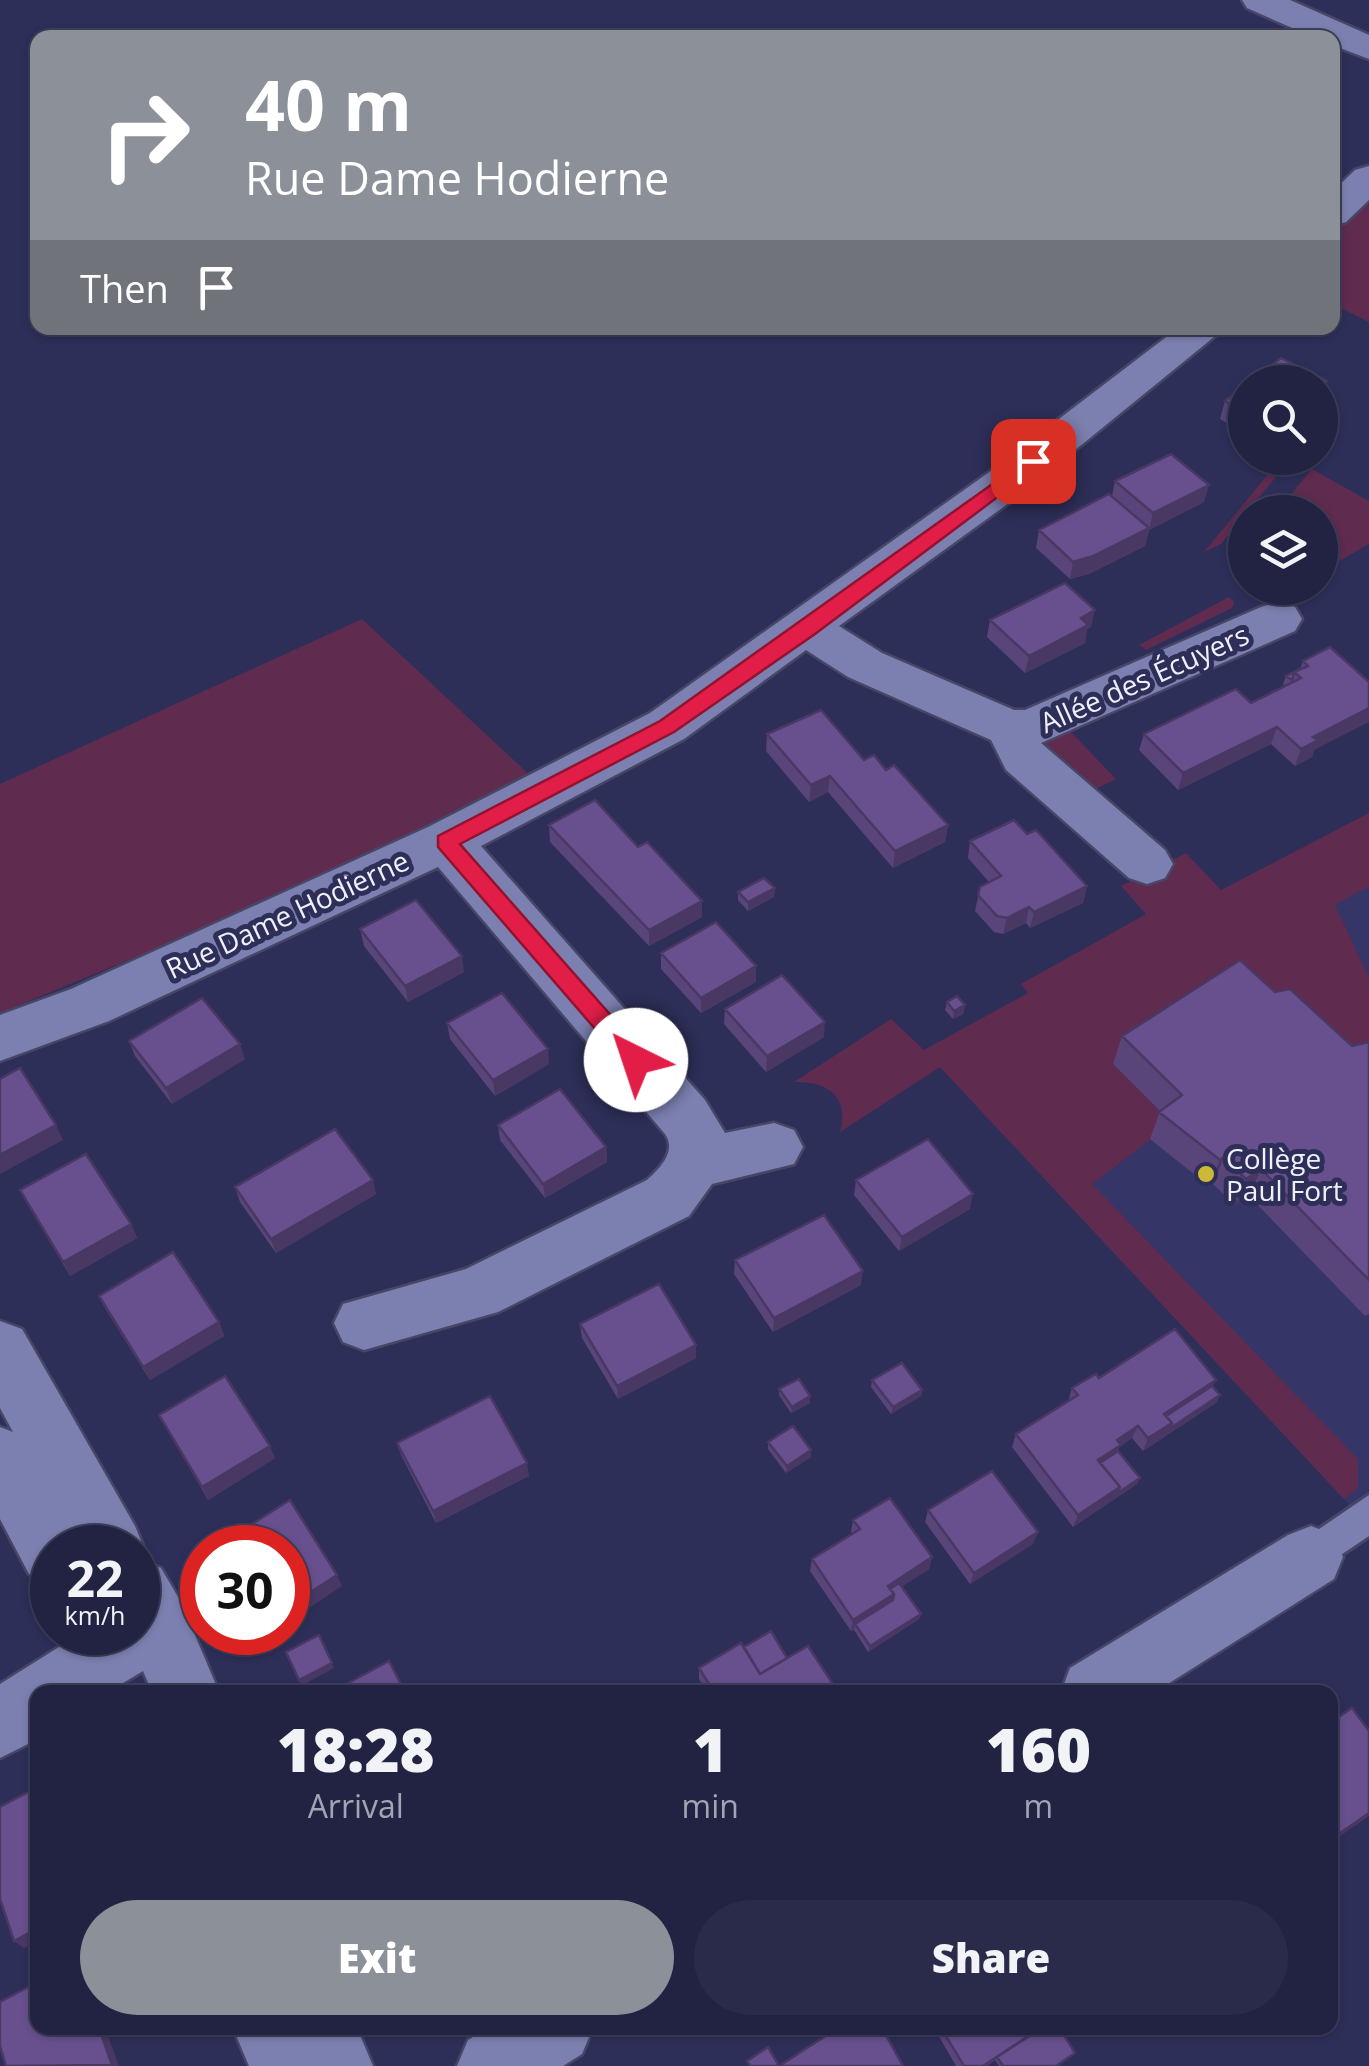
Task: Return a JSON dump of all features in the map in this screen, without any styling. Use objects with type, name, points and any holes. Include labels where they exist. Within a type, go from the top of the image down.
[{"type":"street","points":[[1230,0],[1292,30]]},
{"type":"street","points":[[1260,0],[1328,30]]},
{"type":"street","points":[[1340,35],[1369,48]]},
{"type":"street","points":[[1340,53],[1369,66]]},
{"type":"street","points":[[1340,206],[1369,178]]},
{"type":"street","name":"Rue Dame Hodierne","points":[[0,1038],[90,1005],[446,842],[667,726],[808,629],[1004,484],[1195,335]]},
{"type":"street","name":"Allée des Écuyers","points":[[808,629],[864,664],[1010,728],[1047,724],[1278,619]]},
{"type":"street","name":"Allée des Écuyers","points":[[1010,728],[1024,758],[1147,864]]},
{"type":"street","points":[[364,1323],[478,1293],[668,1198],[696,1163],[699,1137],[685,1117],[446,842]]},
{"type":"street","points":[[696,1163],[774,1147]]},
{"type":"street","points":[[0,1349],[99,1525]]},
{"type":"street","points":[[0,1456],[37,1525]]},
{"type":"street","points":[[1105,1685],[1311,1557]]},
{"type":"street","points":[[56,1685],[101,1655]]},
{"type":"street","points":[[143,1655],[177,1685]]},
{"type":"street","points":[[0,1724],[30,1703]]},
{"type":"street","points":[[273,2035],[286,2066]]},
{"type":"street","points":[[323,2035],[336,2066]]},
{"type":"street","points":[[494,2066],[545,2035]]},
{"type":"lane","points":[[1311,1557],[1369,1513]]},
{"type":"shaded area","points":[[1369,196],[1369,322],[1340,308],[1340,222]]},
{"type":"shaded area","points":[[1267,475],[1277,475],[1261,495],[1251,495]]},
{"type":"shaded area","points":[[1307,475],[1323,475],[1369,501],[1369,544],[1338,562],[1338,495],[1290,495]]},
{"type":"shaded area","points":[[1228,523],[1228,535],[1221,544],[1204,552]]},
{"type":"shaded area","points":[[1228,598],[1228,605],[1233,605],[1146,650],[1139,645]]},
{"type":"shaded area","points":[[362,619],[532,777],[250,910],[0,1013],[0,784]]},
{"type":"shaded area","points":[[1069,730],[1116,779],[1083,795],[1040,743]]},
{"type":"shaded area","name":"Collège Paul Fort","points":[[1369,813],[1369,1526],[924,1050]]},
{"type":"shaded area","points":[[1369,813],[1369,886],[1335,905],[1369,978],[1369,1067],[1114,1065],[1172,1123],[1092,1184],[1358,1459],[1358,1488],[1344,1499],[940,1067],[840,1132],[842,1109],[834,1094],[817,1084],[794,1082],[891,1019],[924,1050],[1028,993],[1021,984],[1146,914],[1121,886],[1186,853],[1221,890]]},
{"type":"building","points":[[1281,358],[1295,365],[1272,365]]},
{"type":"building","points":[[1171,454],[1209,485],[1153,513],[1115,481]]},
{"type":"building","points":[[1109,494],[1149,528],[1073,562],[1039,530]]},
{"type":"building","points":[[1065,583],[1095,610],[1081,618],[1088,625],[1029,656],[990,620]]},
{"type":"building","points":[[1330,647],[1369,682],[1369,708],[1313,737],[1318,740],[1301,749],[1277,727],[1183,773],[1144,734],[1236,689],[1251,703],[1301,678],[1294,672],[1308,666],[1303,661]]},
{"type":"building","points":[[821,710],[864,760],[874,755],[886,770],[894,765],[948,825],[895,851],[830,776],[811,785],[767,734]]},
{"type":"building","points":[[595,800],[638,847],[647,842],[702,901],[649,930],[549,825]]},
{"type":"building","points":[[1014,820],[1027,834],[1036,830],[1087,886],[1034,912],[1029,907],[1007,918],[997,916],[978,895],[980,887],[1001,876],[970,841]]},
{"type":"building","points":[[764,878],[775,888],[748,902],[738,892]]},
{"type":"building","points":[[416,900],[462,956],[405,986],[360,929]]},
{"type":"building","points":[[716,922],[756,966],[701,998],[661,953]]},
{"type":"building","points":[[1240,960],[1275,992],[1290,989],[1352,1046],[1369,1042],[1369,1280],[1261,1169],[1246,1179],[1224,1157],[1220,1160],[1159,1112],[1182,1095],[1122,1036]]},
{"type":"building","points":[[782,975],[825,1022],[767,1056],[725,1009]]},
{"type":"building","points":[[502,993],[548,1049],[493,1080],[447,1023]]},
{"type":"building","points":[[957,996],[965,1005],[954,1011],[947,1002]]},
{"type":"building","points":[[202,998],[240,1044],[166,1088],[129,1041]]},
{"type":"building","points":[[20,1068],[56,1125],[0,1155],[0,1079]]},
{"type":"building","points":[[560,1089],[606,1147],[543,1184],[498,1125]]},
{"type":"building","points":[[335,1129],[373,1180],[271,1239],[235,1187]]},
{"type":"building","points":[[928,1139],[973,1194],[902,1237],[856,1180]]},
{"type":"building","points":[[86,1154],[131,1224],[63,1262],[20,1190]]},
{"type":"building","points":[[824,1215],[863,1271],[774,1318],[735,1260]]},
{"type":"building","points":[[173,1252],[219,1322],[143,1367],[99,1296]]},
{"type":"building","points":[[659,1284],[696,1345],[617,1386],[580,1324]]},
{"type":"building","points":[[1175,1329],[1216,1380],[1164,1414],[1172,1423],[1148,1438],[1138,1426],[1117,1440],[1121,1445],[1098,1460],[1120,1487],[1078,1515],[1016,1434],[1078,1395],[1072,1388],[1096,1374],[1099,1378]]},
{"type":"building","points":[[902,1363],[922,1390],[893,1407],[872,1380]]},
{"type":"building","points":[[225,1376],[270,1446],[202,1487],[159,1415]]},
{"type":"building","points":[[799,1379],[810,1396],[792,1407],[779,1389]]},
{"type":"building","points":[[1212,1386],[1220,1395],[1169,1429],[1172,1423],[1166,1416]]},
{"type":"building","points":[[490,1396],[527,1463],[433,1511],[397,1443]]},
{"type":"building","points":[[793,1426],[811,1450],[787,1466],[768,1442]]},
{"type":"building","points":[[1118,1451],[1140,1478],[1118,1493],[1120,1487],[1100,1463]]},
{"type":"building","points":[[992,1471],[1038,1532],[974,1573],[928,1510]]},
{"type":"building","points":[[890,1498],[932,1557],[888,1586],[894,1594],[853,1620],[812,1559],[860,1529],[853,1520]]},
{"type":"building","points":[[290,1500],[306,1525],[251,1525]]},
{"type":"building","points":[[310,1532],[337,1575],[310,1593]]},
{"type":"building","points":[[899,1583],[921,1614],[870,1646],[855,1624],[893,1600],[890,1589]]},
{"type":"building","points":[[771,1631],[787,1658],[760,1674],[744,1647]]},
{"type":"building","points":[[319,1635],[332,1663],[299,1680],[287,1655],[310,1655],[310,1640]]},
{"type":"building","points":[[741,1643],[760,1674],[808,1646],[833,1685],[710,1685],[699,1668]]},
{"type":"building","points":[[389,1661],[401,1685],[345,1685]]},
{"type":"building","points":[[1352,1708],[1369,1731],[1369,1813],[1338,1834],[1338,1718]]},
{"type":"building","points":[[30,1791],[30,1932],[14,1941],[0,1899],[0,1807]]},
{"type":"building","points":[[30,1986],[30,2035],[101,2035],[112,2065],[6,2066],[0,2046],[0,2002]]},
{"type":"building","points":[[827,2035],[886,2035],[903,2066],[779,2066]]},
{"type":"building","points":[[945,2035],[1030,2035],[983,2066],[964,2066]]},
{"type":"building","points":[[1031,2035],[1064,2035],[1075,2053],[1056,2066],[1003,2066],[997,2057]]},
{"type":"building","points":[[768,2047],[779,2066],[750,2066],[747,2061]]},
{"type":"place","name":"Collège Paul Fort","points":[[1206,1174]]},
{"type":"route","points":[[636,1060],[446,842],[667,726],[808,629],[1033,461]]}]
